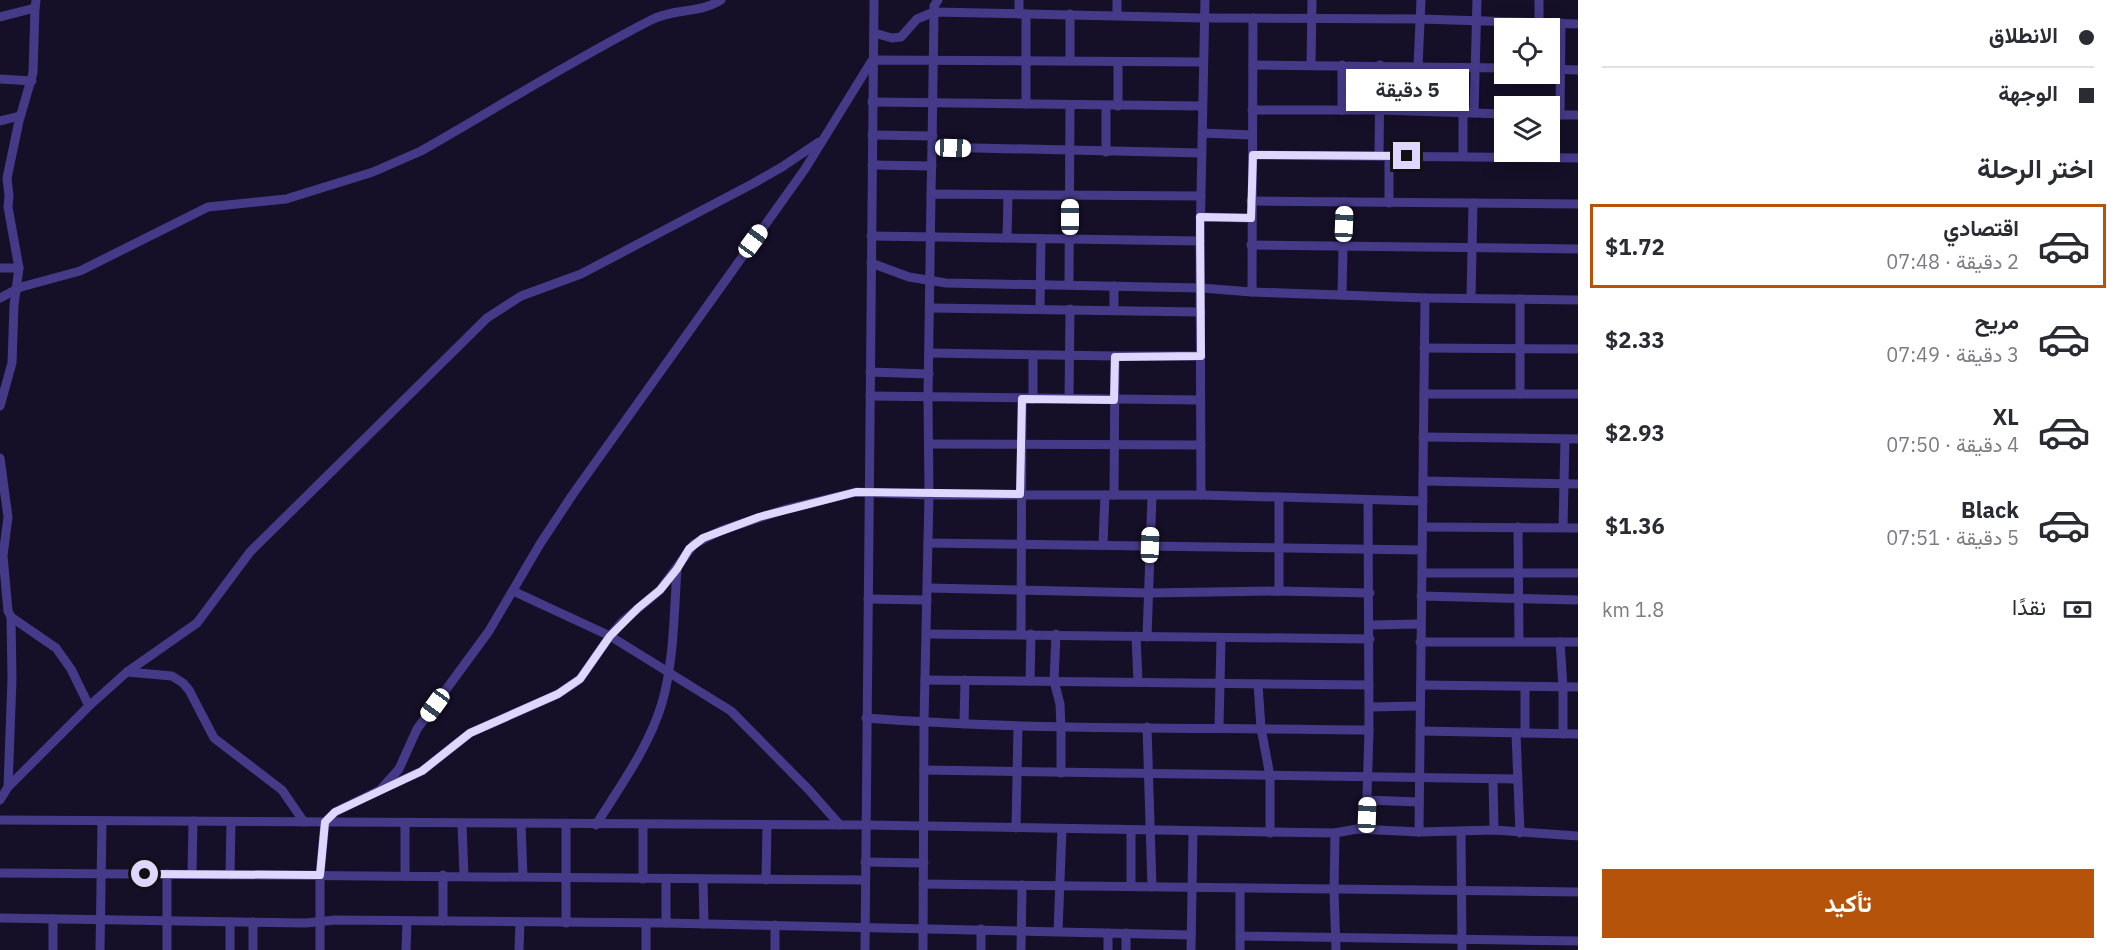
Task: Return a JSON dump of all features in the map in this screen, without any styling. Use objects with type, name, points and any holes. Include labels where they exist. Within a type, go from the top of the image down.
[{"type":"street","points":[[0,298],[17,290],[80,271],[208,207],[286,199],[398,162],[422,151],[658,16],[704,8],[721,0]]},
{"type":"street","points":[[865,950],[874,0]]},
{"type":"street","points":[[922,950],[928,588],[930,236],[934,12],[938,0]]},
{"type":"street","points":[[1019,0],[1023,14],[1027,59],[1026,104]]},
{"type":"street","points":[[1117,0],[1117,15]]},
{"type":"street","points":[[1201,495],[1200,217],[1205,0]]},
{"type":"street","points":[[1311,65],[1312,0]]},
{"type":"street","points":[[1418,66],[1421,0]]},
{"type":"street","points":[[1474,113],[1477,0]]},
{"type":"street","points":[[1539,0],[1539,18]]},
{"type":"street","points":[[0,17],[36,4],[35,63],[32,81],[3,178],[18,268],[12,363],[0,406]]},
{"type":"street","points":[[874,33],[892,38],[901,37],[917,19],[934,12],[1494,21]]},
{"type":"street","points":[[1070,14],[1070,60]]},
{"type":"street","points":[[1252,292],[1253,18]]},
{"type":"street","points":[[1560,31],[1561,23],[1578,24]]},
{"type":"street","points":[[380,790],[399,769],[417,729],[489,632],[540,544],[573,494],[805,169],[873,60],[1027,59],[1202,62]]},
{"type":"street","points":[[1118,62],[1118,106]]},
{"type":"street","points":[[1253,65],[1494,68]]},
{"type":"street","points":[[1342,65],[1342,110]]},
{"type":"street","points":[[1380,65],[1380,110],[1389,203]]},
{"type":"street","points":[[1560,69],[1578,70]]},
{"type":"street","points":[[0,79],[32,81]]},
{"type":"street","points":[[872,102],[1202,106]]},
{"type":"street","points":[[1069,285],[1071,105]]},
{"type":"street","points":[[1106,106],[1106,152]]},
{"type":"street","points":[[1252,110],[1380,110],[1494,114]]},
{"type":"street","points":[[1463,113],[1463,156]]},
{"type":"street","points":[[1560,115],[1578,115]]},
{"type":"street","points":[[0,121],[20,116]]},
{"type":"street","points":[[1202,132],[1252,135]]},
{"type":"street","points":[[872,135],[933,136]]},
{"type":"street","points":[[0,800],[8,787],[89,706],[127,672],[197,623],[250,552],[500,308],[528,293],[581,274],[782,168],[821,141]]},
{"type":"street","points":[[932,147],[1201,153]]},
{"type":"street","points":[[1253,155],[1494,155]]},
{"type":"street","points":[[1560,156],[1578,158]]},
{"type":"street","points":[[872,165],[932,166]]},
{"type":"street","points":[[931,194],[1201,196]]},
{"type":"street","points":[[1007,238],[1008,195]]},
{"type":"street","points":[[1251,201],[1578,204]]},
{"type":"street","points":[[1342,295],[1344,202]]},
{"type":"street","points":[[1471,298],[1473,203]]},
{"type":"street","points":[[1200,217],[1251,218]]},
{"type":"street","points":[[0,229],[12,230]]},
{"type":"street","points":[[872,236],[1200,241]]},
{"type":"street","points":[[1040,309],[1041,238]]},
{"type":"street","points":[[1251,245],[1578,249]]},
{"type":"street","points":[[872,263],[901,275],[930,281],[1201,288],[1425,298],[1578,300]]},
{"type":"street","points":[[0,268],[18,268]]},
{"type":"street","points":[[1113,286],[1114,310]]},
{"type":"street","points":[[1419,832],[1425,298]]},
{"type":"street","points":[[1520,299],[1520,394]]},
{"type":"street","points":[[930,308],[1201,312]]},
{"type":"street","points":[[1069,399],[1070,309]]},
{"type":"street","points":[[1424,348],[1578,349]]},
{"type":"street","points":[[929,353],[1115,357],[1201,356]]},
{"type":"street","points":[[1033,399],[1034,355]]},
{"type":"street","points":[[1103,544],[1114,445],[1115,357]]},
{"type":"street","points":[[0,363],[12,363]]},
{"type":"street","points":[[870,372],[929,374]]},
{"type":"street","points":[[1424,394],[1578,394]]},
{"type":"street","points":[[870,396],[928,399],[1200,400]]},
{"type":"street","points":[[1022,399],[1021,591],[1030,681]]},
{"type":"street","points":[[1424,437],[1578,439]]},
{"type":"street","points":[[1563,527],[1565,439]]},
{"type":"street","points":[[929,444],[1201,445]]},
{"type":"street","points":[[0,464],[8,517],[3,556],[8,611],[16,622],[56,648],[71,669],[89,706]]},
{"type":"street","points":[[1423,481],[1578,484]]},
{"type":"street","points":[[320,950],[320,875],[325,822],[335,812],[422,771],[470,733],[558,694],[580,679],[610,636],[630,615],[660,590],[694,544],[722,530],[810,502],[869,492],[929,495],[1201,495],[1423,501]]},
{"type":"street","points":[[1147,637],[1152,496]]},
{"type":"street","points":[[1279,498],[1279,591]]},
{"type":"street","points":[[1366,829],[1370,730],[1368,500]]},
{"type":"street","points":[[1423,527],[1578,528]]},
{"type":"street","points":[[1518,527],[1518,641]]},
{"type":"street","points":[[928,543],[1422,550]]},
{"type":"street","points":[[596,825],[640,755],[662,704],[668,670],[677,569]]},
{"type":"street","points":[[1422,573],[1578,573]]},
{"type":"street","points":[[928,588],[1021,591],[1370,592]]},
{"type":"street","points":[[513,591],[610,636],[668,670],[740,718],[810,790],[840,825]]},
{"type":"street","points":[[1421,596],[1578,600]]},
{"type":"street","points":[[868,599],[927,600]]},
{"type":"street","points":[[8,787],[12,679],[11,617]]},
{"type":"street","points":[[1370,625],[1420,624]]},
{"type":"street","points":[[927,634],[1370,639]]},
{"type":"street","points":[[1056,634],[1054,681],[1062,728],[1061,773]]},
{"type":"street","points":[[1136,636],[1138,682]]},
{"type":"street","points":[[1219,728],[1221,639]]},
{"type":"street","points":[[1420,642],[1578,642]]},
{"type":"street","points":[[1560,642],[1563,734]]},
{"type":"street","points":[[127,672],[172,676],[183,682],[214,738],[282,790],[304,822]]},
{"type":"street","points":[[925,680],[1370,685]]},
{"type":"street","points":[[964,724],[965,680]]},
{"type":"street","points":[[1258,684],[1261,728],[1270,776],[1270,832]]},
{"type":"street","points":[[1421,685],[1578,687]]},
{"type":"street","points":[[1520,833],[1517,779],[1525,687]]},
{"type":"street","points":[[1370,707],[1420,706]]},
{"type":"street","points":[[866,718],[1018,727],[1370,730]]},
{"type":"street","points":[[1017,828],[1018,727]]},
{"type":"street","points":[[1147,727],[1152,887]]},
{"type":"street","points":[[1420,731],[1578,734]]},
{"type":"street","points":[[924,770],[1517,779]]},
{"type":"street","points":[[1493,779],[1494,830]]},
{"type":"street","points":[[1367,800],[1419,802]]},
{"type":"street","points":[[0,820],[865,825],[1335,834],[1366,829],[1419,832],[1494,830],[1578,836]]},
{"type":"street","points":[[100,950],[102,821]]},
{"type":"street","points":[[192,874],[193,821]]},
{"type":"street","points":[[230,874],[231,822]]},
{"type":"street","points":[[405,823],[405,876]]},
{"type":"street","points":[[462,824],[464,876]]},
{"type":"street","points":[[522,824],[523,876]]},
{"type":"street","points":[[566,825],[566,923]]},
{"type":"street","points":[[643,825],[643,879]]},
{"type":"street","points":[[766,880],[767,825]]},
{"type":"street","points":[[1058,931],[1062,829]]},
{"type":"street","points":[[1131,830],[1131,886]]},
{"type":"street","points":[[1191,950],[1193,831]]},
{"type":"street","points":[[1461,832],[1462,950]]},
{"type":"street","points":[[1335,834],[1334,937],[1336,950]]},
{"type":"street","points":[[865,862],[924,863]]},
{"type":"street","points":[[0,873],[865,880]]},
{"type":"street","points":[[167,874],[167,950]]},
{"type":"street","points":[[443,876],[443,921]]},
{"type":"street","points":[[666,879],[666,923]]},
{"type":"street","points":[[703,880],[704,924]]},
{"type":"street","points":[[923,884],[1334,891],[1578,892]]},
{"type":"street","points":[[1021,950],[1022,885]]},
{"type":"street","points":[[1240,889],[1240,950]]},
{"type":"street","points":[[0,918],[230,922],[334,920],[666,923],[1191,935]]},
{"type":"street","points":[[53,919],[53,950]]},
{"type":"street","points":[[406,950],[407,921]]},
{"type":"street","points":[[230,922],[230,950]]},
{"type":"street","points":[[253,922],[253,950]]},
{"type":"street","points":[[519,950],[520,923]]},
{"type":"street","points":[[646,923],[646,950]]},
{"type":"street","points":[[775,925],[775,950]]},
{"type":"street","points":[[981,929],[981,950]]},
{"type":"street","points":[[1108,933],[1108,950]]},
{"type":"street","points":[[1126,933],[1126,950]]},
{"type":"street","points":[[1240,936],[1462,939],[1548,945],[1578,940]]},
{"type":"street","points":[[1377,938],[1378,950]]},
{"type":"route","points":[[145,874],[320,875],[325,822],[335,812],[422,771],[470,733],[558,694],[580,679],[622,622],[660,590],[689,549],[703,538],[759,517],[856,492],[929,495],[1020,494],[1022,399],[1114,400],[1115,357],[1201,356],[1200,217],[1251,218],[1253,155],[1407,156]]}]
